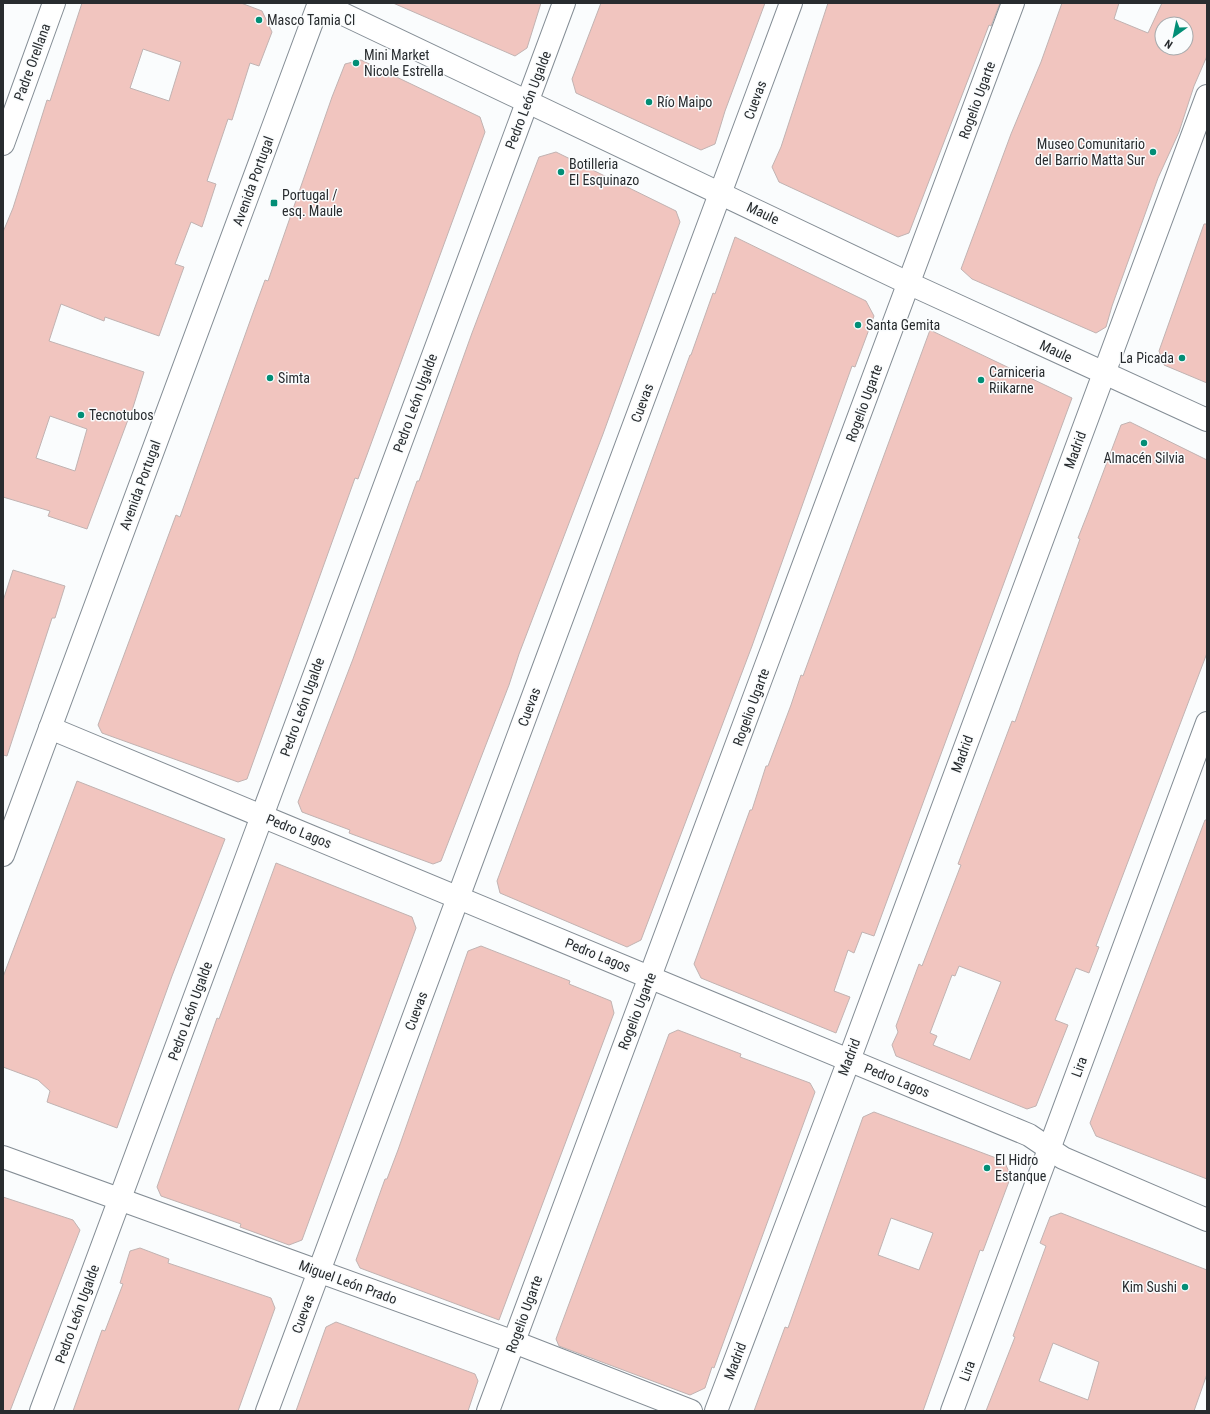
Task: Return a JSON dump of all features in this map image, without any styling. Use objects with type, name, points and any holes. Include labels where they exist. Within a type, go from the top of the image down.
[{"type":"street","name":"Padre Orellana","points":[[3,144],[54,3]]},
{"type":"street","name":"Maule","points":[[320,3],[908,283],[1207,420]]},
{"type":"street","name":"Avenida Portugal","points":[[3,855],[320,3]]},
{"type":"street","name":"Pedro León Ugalde","points":[[41,1411],[564,3]]},
{"type":"street","name":"Cuevas","points":[[267,1411],[791,3]]},
{"type":"street","name":"Rogelio Ugarte","points":[[488,1411],[1013,3]]},
{"type":"street","name":"Madrid","points":[[716,1411],[1207,96]]},
{"type":"street","name":"Lira","points":[[952,1411],[1207,723]]},
{"type":"street","name":"Pedro Lagos","points":[[50,728],[1029,1135],[1063,1158],[1207,1220]]},
{"type":"street","name":"Miguel León Prado","points":[[3,1157],[514,1342],[691,1411]]},
{"type":"building","points":[[82,3],[241,3],[262,11],[272,32],[259,66],[250,63],[232,120],[228,119],[207,181],[216,184],[202,227],[191,222],[175,264],[184,267],[159,336],[105,317],[104,321],[61,304],[49,341],[144,372],[130,417],[87,529],[48,516],[50,511],[3,497],[3,232],[13,208],[47,100],[50,101]],"holes":[[[143,49],[181,62],[169,101],[130,88]],[[50,416],[87,429],[75,471],[36,458]]]},
{"type":"building","points":[[393,3],[541,3],[527,48],[515,56]]},
{"type":"building","points":[[601,3],[765,3],[725,111],[715,144],[701,150],[576,93],[572,79]]},
{"type":"building","points":[[828,3],[1000,3],[991,26],[989,25],[909,233],[898,237],[779,182],[772,167],[781,147]]},
{"type":"building","points":[[1062,3],[1119,3],[1114,19],[1148,33],[1154,20],[1154,56],[1194,56],[1194,16],[1156,16],[1162,3],[1207,3],[1207,56],[1194,86],[1179,132],[1158,178],[1112,306],[1106,327],[1096,333],[972,279],[961,269],[1011,134],[1041,62]]},
{"type":"building","points":[[361,60],[480,117],[485,132],[358,479],[355,478],[247,779],[238,782],[102,733],[98,725],[176,515],[180,517],[265,280],[268,281],[332,97],[345,64]]},
{"type":"building","points":[[556,152],[676,211],[680,222],[603,434],[519,654],[509,685],[441,861],[433,864],[349,833],[350,830],[302,812],[298,802],[353,659],[417,481],[419,481],[472,333],[539,157]]},
{"type":"building","points":[[1204,224],[1207,224],[1207,383],[1164,365],[1159,351]]},
{"type":"building","points":[[735,237],[866,301],[874,316],[855,367],[852,366],[752,646],[641,940],[627,947],[500,893],[497,881],[690,355],[713,293],[715,294]]},
{"type":"building","points":[[930,330],[1072,398],[874,936],[862,932],[854,953],[848,950],[834,991],[850,997],[836,1033],[701,978],[694,964],[750,810],[752,810],[766,766],[768,766],[801,675],[803,676]]},
{"type":"building","points":[[1130,422],[1207,460],[1207,653],[1096,946],[1099,947],[1089,973],[1076,968],[1055,1020],[1068,1025],[1036,1106],[1027,1109],[896,1056],[892,1045],[898,1032],[896,1026],[919,964],[922,966],[961,865],[958,864],[1012,721],[1015,722],[1080,539],[1078,538],[1121,425]],"holes":[[[959,966],[1001,982],[970,1060],[933,1045],[937,1036],[930,1033],[952,975],[955,976]]]},
{"type":"building","points":[[13,570],[65,586],[55,618],[52,618],[7,756],[3,755],[3,601]]},
{"type":"building","points":[[77,781],[225,839],[172,976],[117,1128],[47,1102],[50,1091],[38,1080],[3,1067],[3,977]]},
{"type":"building","points":[[1205,820],[1207,820],[1207,1179],[1096,1136],[1090,1123]]},
{"type":"building","points":[[276,863],[412,917],[416,928],[302,1240],[289,1245],[240,1227],[241,1224],[161,1196],[157,1187],[217,1018],[219,1019]]},
{"type":"building","points":[[481,946],[570,981],[569,984],[611,1001],[614,1013],[499,1320],[360,1268],[356,1260],[385,1179],[387,1179],[398,1150],[468,951]]},
{"type":"building","points":[[678,1030],[741,1054],[740,1057],[810,1083],[815,1092],[714,1368],[712,1367],[705,1388],[690,1395],[559,1346],[556,1339],[669,1034]]},
{"type":"building","points":[[874,1112],[1004,1161],[1011,1176],[983,1251],[980,1250],[923,1411],[754,1411],[785,1327],[788,1328],[863,1117]],"holes":[[[891,1218],[933,1233],[919,1270],[878,1255]]]},
{"type":"building","points":[[3,1197],[73,1220],[80,1230],[10,1411],[3,1411]]},
{"type":"building","points":[[1061,1213],[1207,1270],[1207,1374],[1194,1411],[986,1411],[1015,1337],[1013,1336],[1046,1246],[1040,1243],[1050,1217]],"holes":[[[1053,1343],[1099,1362],[1088,1400],[1039,1381]]]},
{"type":"building","points":[[140,1248],[169,1259],[168,1263],[271,1298],[275,1308],[238,1411],[73,1411],[102,1330],[105,1331],[123,1284],[120,1283],[130,1251]]},
{"type":"building","points":[[336,1322],[475,1374],[478,1381],[468,1411],[296,1411],[326,1327]]},
{"type":"place","name":"Masco Tamia Cl","points":[[259,20]]},
{"type":"place","name":"Mini Market Nicole Estrella","points":[[356,63]]},
{"type":"place","name":"Río Maipo","points":[[649,102]]},
{"type":"place","name":"Museo Comunitario del Barrio Matta Sur","points":[[1153,152]]},
{"type":"place","name":"Botilleria El Esquinazo","points":[[561,172]]},
{"type":"place","name":"Portugal / esq. Maule","points":[[274,203]]},
{"type":"place","name":"Santa Gemita","points":[[858,325]]},
{"type":"place","name":"La Picada","points":[[1182,358]]},
{"type":"place","name":"Simta","points":[[270,378]]},
{"type":"place","name":"Carniceria Riikarne","points":[[981,380]]},
{"type":"place","name":"Tecnotubos","points":[[81,415]]},
{"type":"place","name":"Almacén Silvia","points":[[1144,443]]},
{"type":"place","name":"El Hidro Estanque","points":[[987,1168]]},
{"type":"place","name":"Kim Sushi","points":[[1185,1287]]}]
